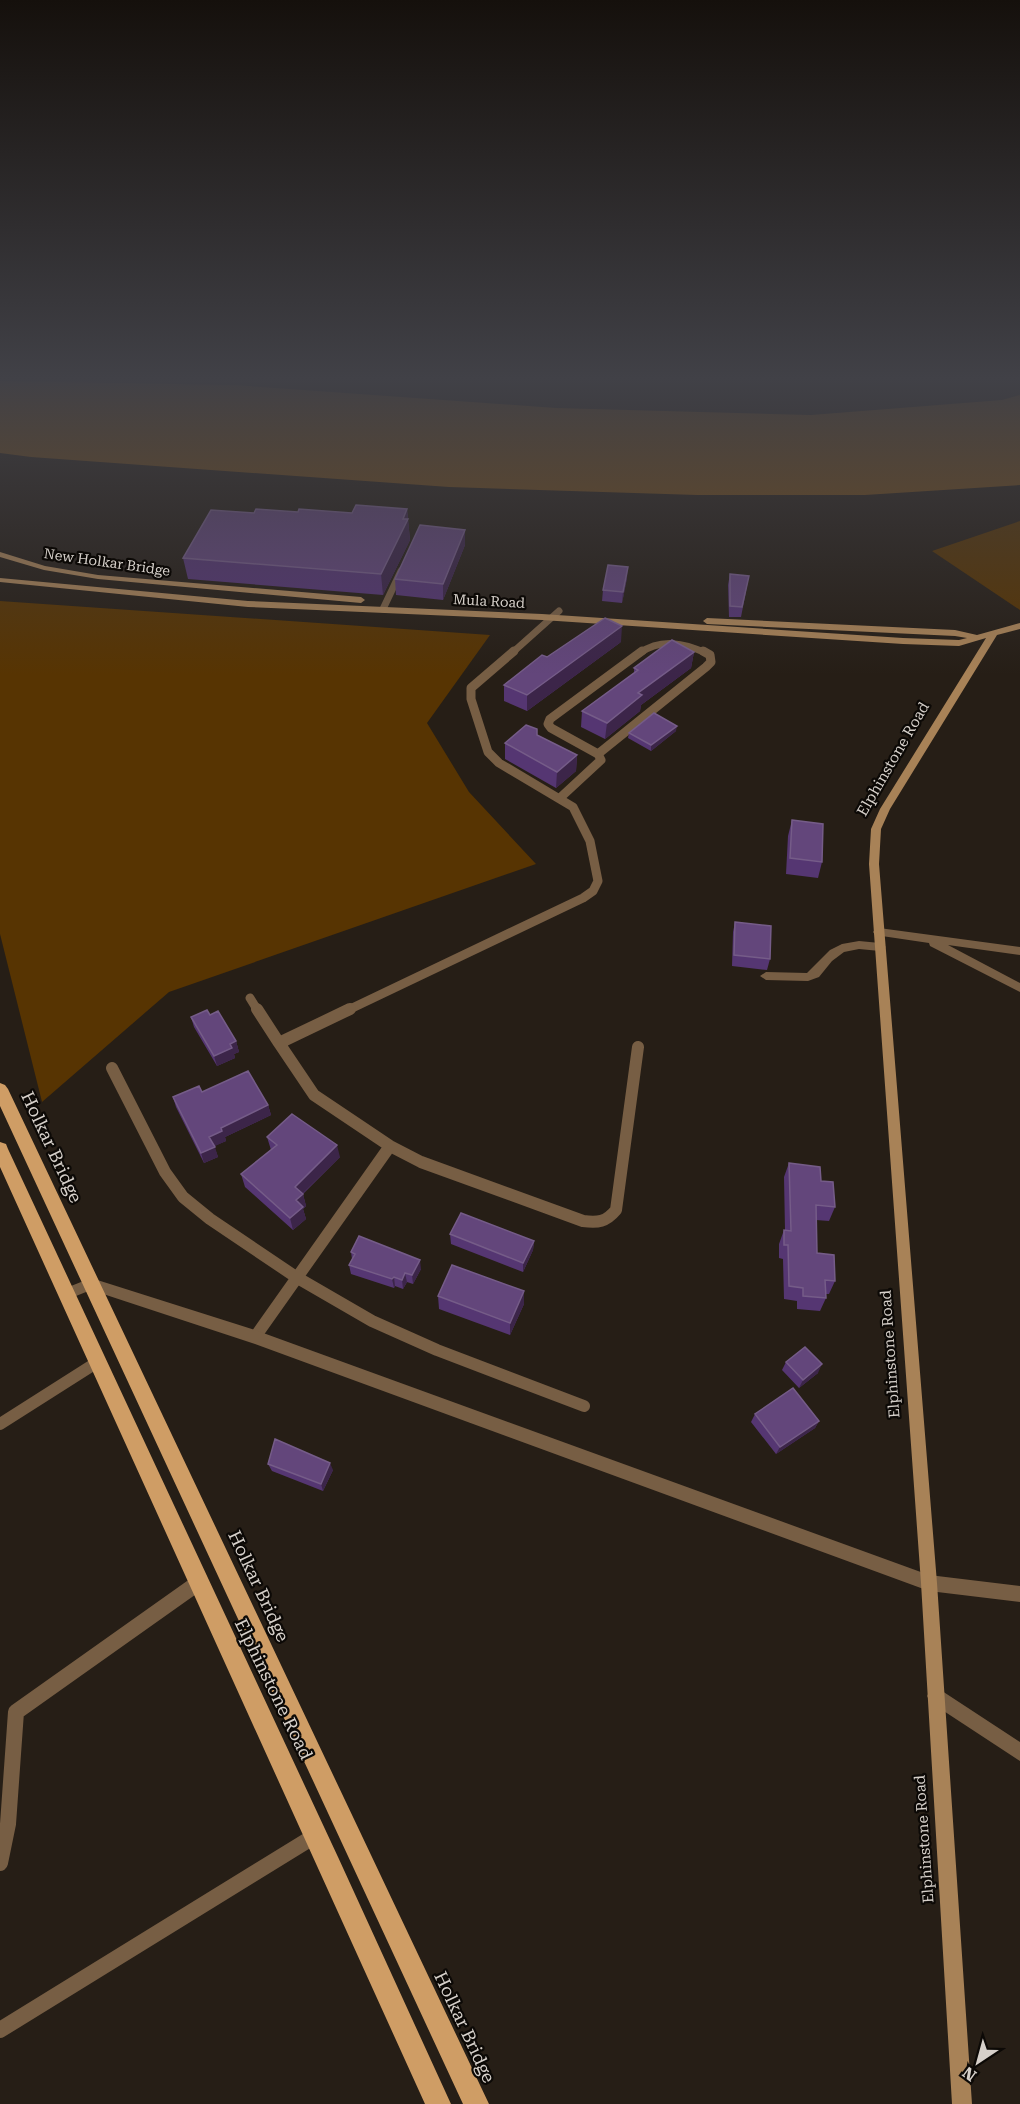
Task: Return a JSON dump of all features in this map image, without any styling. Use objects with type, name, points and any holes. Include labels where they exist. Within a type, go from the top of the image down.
[{"type":"main road","name":"New Holkar Bridge","points":[[0,555],[64,572],[284,595]]},
{"type":"main road","name":"Mula Road","points":[[0,580],[279,605],[385,605]]},
{"type":"main road","name":"Mula Road","points":[[284,595],[385,605],[959,643],[1020,626]]},
{"type":"main road","points":[[279,605],[284,595]]},
{"type":"main road","name":"Elphinstone Road","points":[[962,2104],[929,1583],[874,864],[876,830],[885,809],[993,634]]},
{"type":"main road","name":"Holkar Bridge","points":[[0,1089],[346,1821],[476,2104]]},
{"type":"main road","name":"Elphinstone Road","points":[[0,1149],[198,1583],[318,1834],[438,2104]]},
{"type":"street","points":[[879,932],[1020,951]]},
{"type":"street","points":[[925,938],[1020,988]]},
{"type":"street","points":[[766,976],[810,977],[821,970],[828,958],[845,947],[858,944],[880,947]]},
{"type":"street","points":[[66,1294],[91,1284],[255,1337],[929,1583],[1020,1594]]},
{"type":"street","points":[[936,1696],[1020,1752]]},
{"type":"lane","points":[[385,605],[405,563]]},
{"type":"lane","points":[[279,1043],[583,898],[593,891],[598,881],[590,841],[573,807],[561,797],[499,763],[489,752],[471,699],[471,688],[477,681],[556,615]]},
{"type":"lane","points":[[561,797],[596,768],[601,760],[598,754],[551,728],[548,724],[550,719],[650,645],[661,642],[687,644],[710,655],[711,662],[706,667],[598,754]]},
{"type":"lane","points":[[250,998],[314,1095],[358,1127],[421,1162],[583,1221],[597,1223],[608,1220],[616,1210],[638,1047]]},
{"type":"lane","points":[[112,1068],[155,1155],[183,1197],[210,1219],[296,1277],[372,1321],[436,1350],[584,1406]]},
{"type":"lane","points":[[255,1337],[390,1146]]},
{"type":"lane","points":[[0,1424],[96,1363]]},
{"type":"lane","points":[[0,1863],[8,1824],[16,1712],[198,1583]]},
{"type":"lane","points":[[0,2030],[318,1834]]},
{"type":"shaded area","points":[[340,479],[1020,479],[1020,485],[865,495],[697,495],[449,487]]},
{"type":"shaded area","points":[[1020,521],[1020,610],[932,551]]},
{"type":"shaded area","points":[[0,601],[490,635],[427,723],[469,792],[536,864],[169,992],[42,1102],[0,934]]},
{"type":"building","points":[[356,505],[407,509],[403,519],[408,519],[381,574],[183,558],[211,510],[254,513],[256,509],[298,512],[299,509],[352,513]]},
{"type":"building","points":[[420,525],[465,530],[443,584],[395,579]]},
{"type":"building","points":[[608,565],[628,567],[623,592],[603,590]]},
{"type":"building","points":[[730,574],[749,576],[742,607],[730,606]]},
{"type":"building","points":[[605,618],[622,626],[527,695],[504,685],[542,655],[547,657]]},
{"type":"building","points":[[672,640],[694,652],[638,693],[642,695],[607,723],[582,711],[638,670],[634,668]]},
{"type":"building","points":[[654,713],[677,726],[651,745],[629,733]]},
{"type":"building","points":[[526,725],[537,729],[537,735],[577,755],[557,772],[505,743]]},
{"type":"building","points":[[792,820],[823,824],[822,862],[790,858]]},
{"type":"building","points":[[735,922],[771,926],[770,959],[734,955]]},
{"type":"building","points":[[207,1010],[210,1015],[218,1011],[236,1041],[230,1044],[232,1048],[214,1056],[191,1017]]},
{"type":"building","points":[[248,1071],[268,1105],[221,1128],[222,1131],[209,1137],[215,1147],[201,1153],[173,1097],[199,1086],[202,1092]]},
{"type":"building","points":[[292,1114],[337,1145],[295,1187],[303,1194],[296,1200],[303,1207],[290,1218],[241,1174],[277,1145],[267,1137]]},
{"type":"building","points":[[789,1163],[820,1167],[821,1181],[833,1182],[835,1207],[816,1205],[817,1253],[834,1255],[835,1281],[825,1280],[826,1298],[803,1296],[803,1288],[789,1286],[788,1245],[784,1245],[784,1230],[791,1231]]},
{"type":"building","points":[[461,1213],[534,1241],[523,1263],[450,1234]]},
{"type":"building","points":[[359,1236],[420,1260],[412,1275],[405,1273],[402,1280],[394,1277],[392,1279],[349,1265],[355,1254],[351,1252]]},
{"type":"building","points":[[452,1265],[524,1291],[510,1323],[438,1296]]},
{"type":"building","points":[[805,1347],[822,1364],[803,1380],[786,1362]]},
{"type":"building","points":[[793,1388],[819,1421],[780,1447],[755,1414]]},
{"type":"building","points":[[275,1439],[330,1463],[321,1484],[268,1464]]}]
